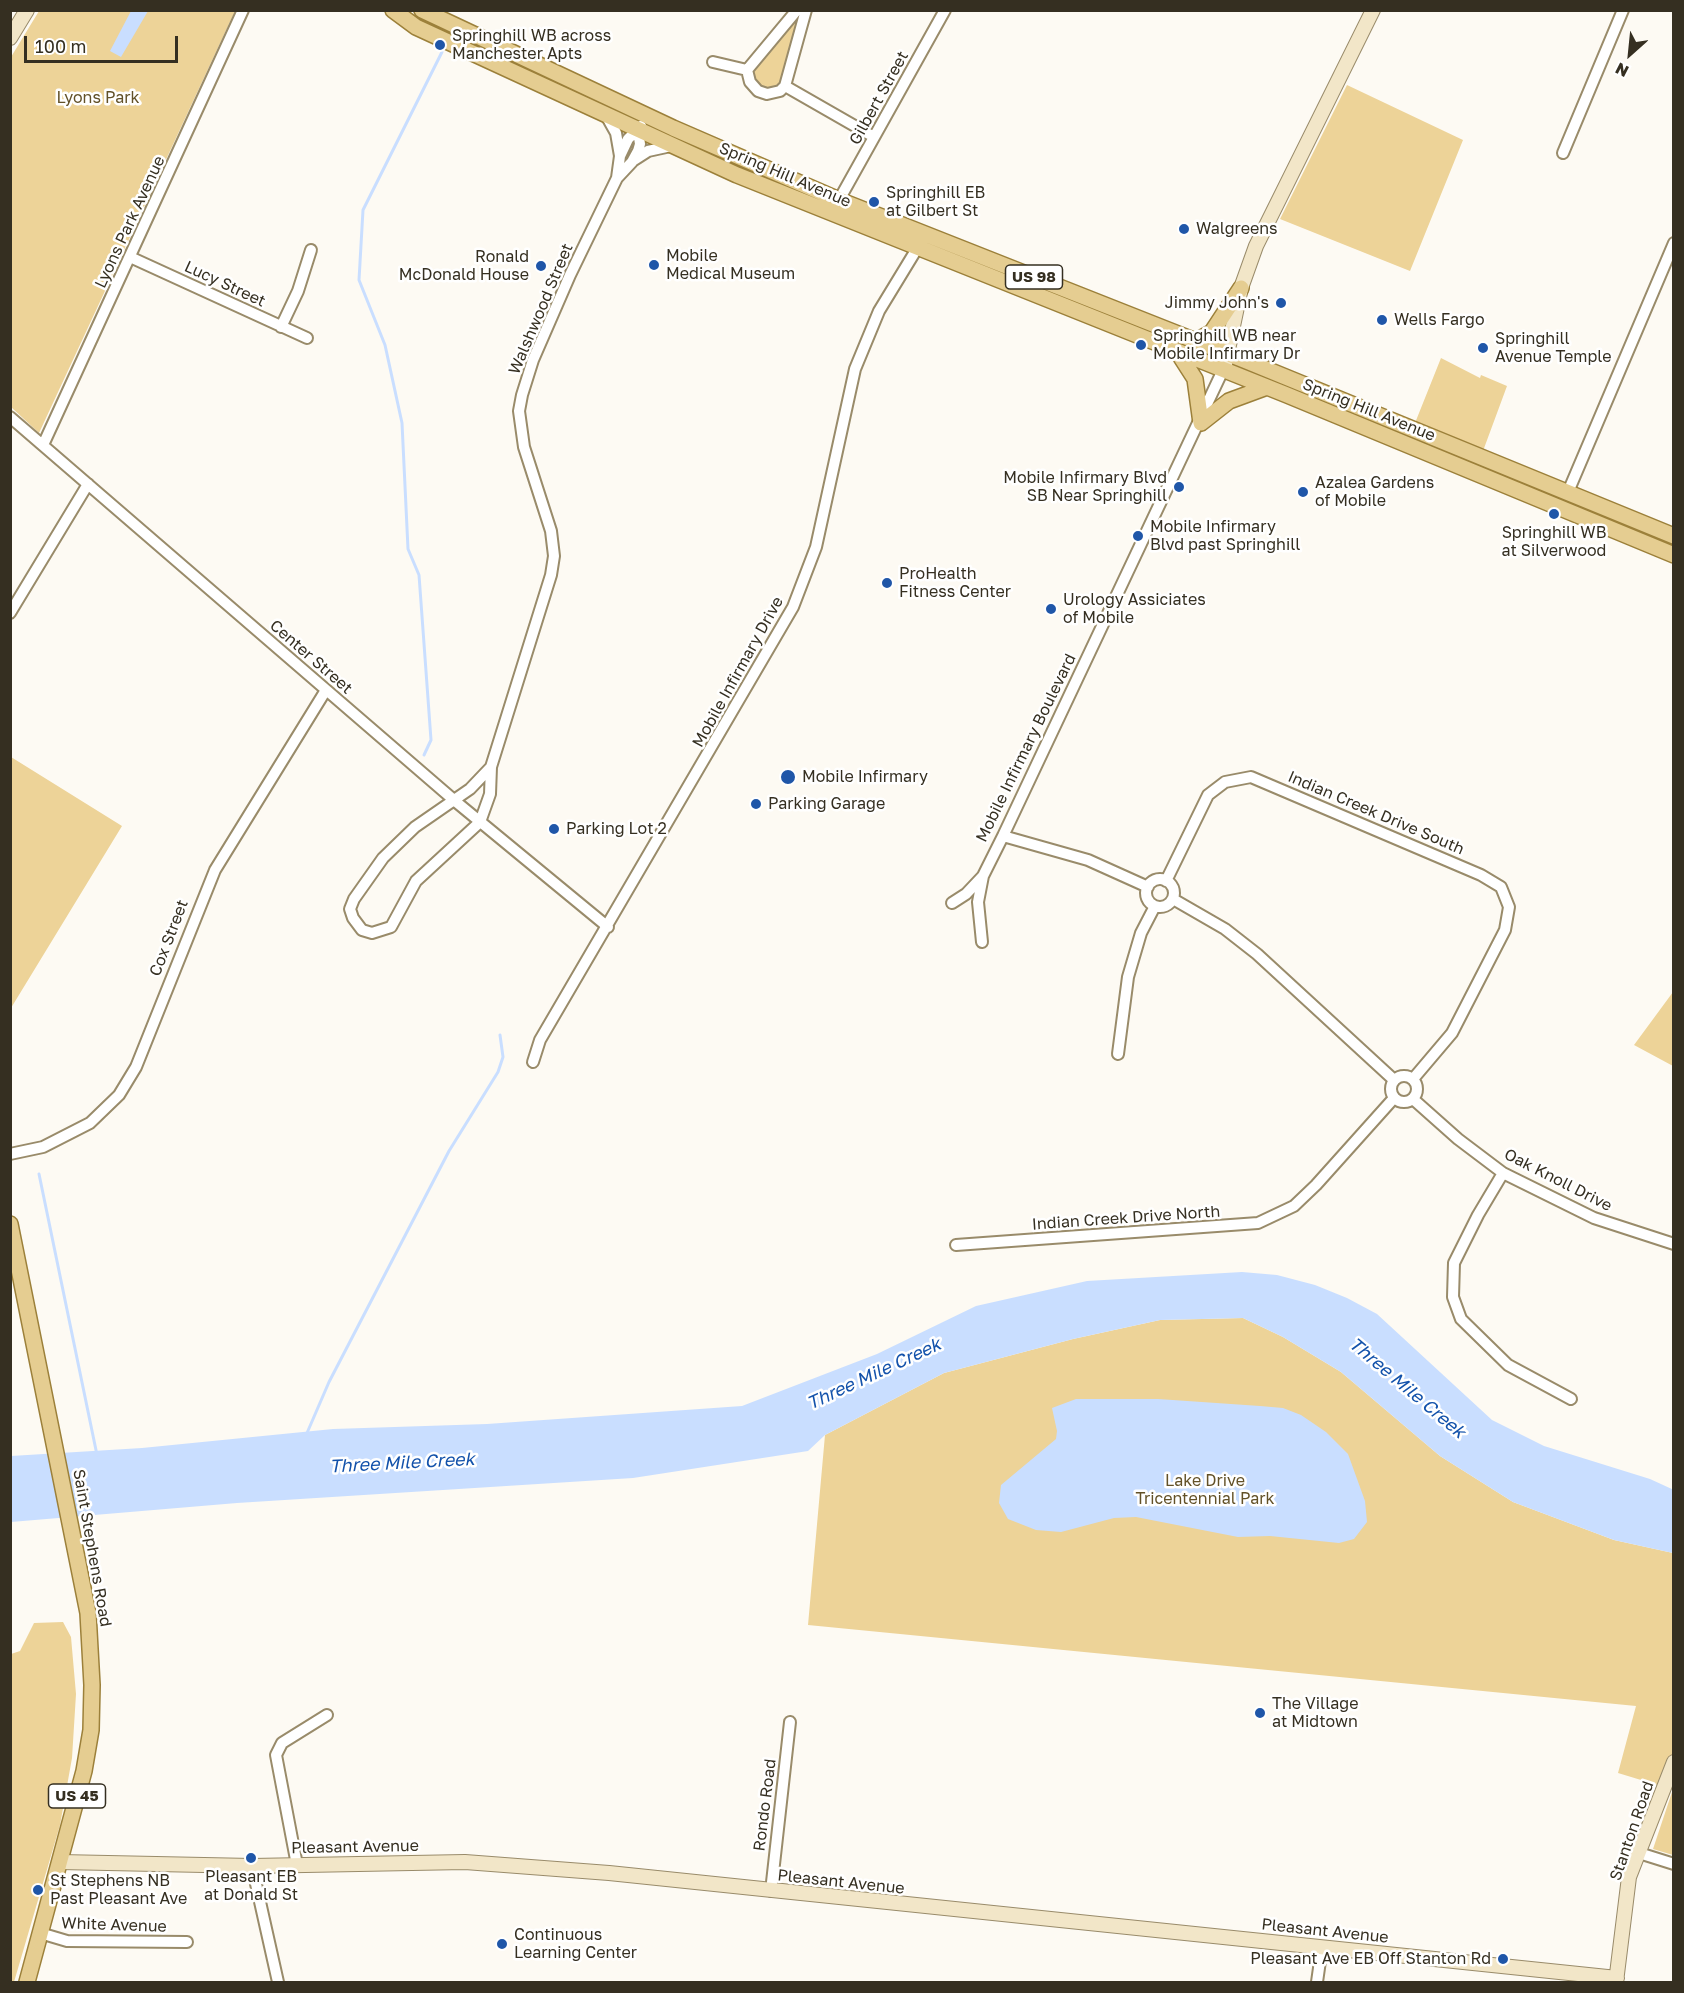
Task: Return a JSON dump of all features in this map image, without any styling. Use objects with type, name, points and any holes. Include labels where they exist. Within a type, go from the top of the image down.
[{"type":"main road","name":"Spring Hill Avenue","points":[[393,10],[416,27],[671,146],[918,249],[1267,387],[1674,555]]},
{"type":"main road","name":"Spring Hill Avenue","points":[[422,10],[646,116],[839,200],[1228,353],[1674,536]]},
{"type":"main road","points":[[1196,341],[1212,332],[1241,288]]},
{"type":"main road","points":[[1177,351],[1195,379],[1201,423]]},
{"type":"main road","points":[[1201,423],[1229,401],[1267,387]]},
{"type":"main road","name":"Saint Stephens Road","points":[[10,1224],[88,1613],[92,1685],[91,1730],[84,1771],[27,1983]]},
{"type":"street","points":[[10,38],[27,10]]},
{"type":"street","name":"Lyons Park Avenue","points":[[43,445],[243,10]]},
{"type":"street","points":[[747,70],[797,10]]},
{"type":"street","points":[[747,70],[750,82],[758,91],[774,94],[785,86],[806,10]]},
{"type":"street","name":"Gilbert Street","points":[[839,200],[945,10]]},
{"type":"street","name":"Mobile Infirmary Boulevard","points":[[982,942],[978,902],[983,876],[1201,423],[1223,370],[1241,288],[1256,246],[1373,10]]},
{"type":"street","points":[[1563,153],[1623,10]]},
{"type":"street","points":[[713,62],[747,70]]},
{"type":"street","points":[[785,86],[874,137]]},
{"type":"street","name":"Walshwood Street","points":[[620,156],[628,140],[638,131],[646,116]]},
{"type":"street","name":"Walshwood Street","points":[[491,767],[455,801],[432,814],[396,843],[367,878],[350,909],[353,918],[362,930],[372,933],[391,927],[416,881],[480,822],[490,794],[491,767],[551,575],[554,556],[551,531],[524,447],[519,411],[522,395],[543,338],[617,178],[620,156],[616,133],[607,117]]},
{"type":"street","name":"Walshwood Street","points":[[632,162],[640,144],[638,131]]},
{"type":"street","name":"Walshwood Street","points":[[617,178],[632,162],[648,151],[671,146]]},
{"type":"street","name":"Mobile Infirmary Drive","points":[[533,1062],[540,1040],[793,607],[816,547],[855,369],[879,311],[925,234]]},
{"type":"street","points":[[1568,492],[1674,243]]},
{"type":"street","points":[[282,327],[298,291],[311,250]]},
{"type":"street","name":"Lucy Street","points":[[130,257],[307,338]]},
{"type":"street","name":"Center Street","points":[[10,417],[455,801],[608,927]]},
{"type":"street","points":[[10,613],[88,484]]},
{"type":"street","name":"Cox Street","points":[[10,1154],[44,1147],[90,1123],[119,1095],[136,1066],[214,870],[326,690]]},
{"type":"street","name":"Indian Creek Drive South","points":[[1166,881],[1208,795],[1225,782],[1251,777],[1481,875],[1501,887],[1509,908],[1505,930],[1452,1033],[1413,1079]]},
{"type":"street","points":[[1003,836],[1053,848],[1088,860],[1148,887]]},
{"type":"street","name":"Mobile Infirmary Boulevard","points":[[952,903],[966,894],[983,876]]},
{"type":"street","points":[[1154,881],[1166,881],[1174,891],[1173,899],[1163,907],[1155,906],[1148,900],[1148,887],[1154,881]]},
{"type":"street","points":[[1173,899],[1225,928],[1257,954],[1394,1080]]},
{"type":"street","points":[[1118,1054],[1128,977],[1142,933],[1155,906]]},
{"type":"street","points":[[1401,1076],[1413,1079],[1417,1087],[1413,1099],[1401,1102],[1394,1098],[1390,1087],[1394,1080],[1401,1076]]},
{"type":"street","name":"Indian Creek Drive North","points":[[956,1245],[1258,1223],[1294,1206],[1317,1185],[1394,1098]]},
{"type":"street","name":"Oak Knoll Drive","points":[[1413,1099],[1458,1139],[1503,1173],[1594,1218],[1674,1244]]},
{"type":"street","points":[[1503,1173],[1478,1215],[1454,1263],[1453,1297],[1461,1319],[1508,1365],[1571,1399]]},
{"type":"street","points":[[297,1865],[276,1755],[282,1743],[327,1715]]},
{"type":"street","name":"Rondo Road","points":[[771,1891],[790,1722]]},
{"type":"street","name":"Stanton Road","points":[[1617,1980],[1629,1877],[1674,1762]]},
{"type":"street","points":[[1638,1853],[1674,1864]]},
{"type":"street","name":"Pleasant Avenue","points":[[60,1862],[252,1866],[465,1862],[1322,1947],[1617,1980]]},
{"type":"street","points":[[252,1866],[278,1983]]},
{"type":"street","name":"White Avenue","points":[[40,1933],[67,1941],[187,1942]]},
{"type":"street","points":[[1317,1983],[1322,1947]]},
{"type":"green space","name":"Lyons Park","points":[[39,11],[235,11],[39,433],[11,407],[11,57]]},
{"type":"green space","points":[[795,21],[798,26],[781,82],[769,90],[758,87],[753,77],[755,67]]},
{"type":"green space","points":[[1347,85],[1463,140],[1410,271],[1280,219]]},
{"type":"green space","points":[[1441,358],[1480,378],[1481,375],[1507,386],[1483,451],[1415,423]]},
{"type":"green space","points":[[11,757],[122,826],[11,1008]]},
{"type":"green space","points":[[1673,992],[1673,1066],[1634,1045]]},
{"type":"green space","name":"Lake Drive Tricentennial Park","points":[[1243,1318],[1283,1337],[1341,1372],[1440,1456],[1513,1502],[1614,1540],[1673,1553],[1673,1762],[1664,1787],[1618,1773],[1636,1706],[808,1625],[825,1435],[944,1373],[1073,1339],[1160,1320]]},
{"type":"green space","points":[[63,1622],[71,1637],[76,1694],[72,1758],[60,1825],[14,1982],[11,1982],[11,1654],[20,1651],[34,1623]]},
{"type":"green space","points":[[1673,1789],[1673,1855],[1653,1849]]},
{"type":"water","points":[[131,11],[148,11],[121,57],[110,51]]},
{"type":"water","name":"Three Mile Creek","points":[[1242,1272],[1277,1275],[1315,1285],[1347,1298],[1377,1314],[1492,1420],[1544,1446],[1650,1479],[1674,1490],[1673,1553],[1614,1540],[1513,1502],[1440,1456],[1341,1372],[1283,1337],[1243,1318],[1160,1320],[1073,1339],[944,1373],[825,1435],[808,1451],[633,1478],[237,1503],[11,1522],[11,1456],[142,1448],[333,1429],[487,1424],[742,1406],[877,1354],[976,1306],[1087,1281]]},
{"type":"water","points":[[1076,1399],[1158,1399],[1260,1406],[1283,1408],[1301,1415],[1326,1432],[1348,1454],[1365,1501],[1367,1522],[1354,1539],[1339,1543],[1270,1536],[1238,1537],[1136,1517],[1114,1518],[1061,1532],[1036,1530],[1008,1519],[999,1503],[1001,1485],[1056,1439],[1057,1431],[1052,1408]]},
{"type":"waterway","points":[[424,755],[431,740],[419,575],[408,549],[402,423],[385,345],[359,280],[363,210],[442,52]]},
{"type":"waterway","points":[[307,1433],[329,1382],[449,1151],[498,1072],[503,1057],[500,1035]]},
{"type":"waterway","points":[[39,1174],[97,1455]]},
{"type":"place","name":"Springhill WB across Manchester Apts","points":[[440,45]]},
{"type":"place","name":"Springhill EB at Gilbert St","points":[[874,202]]},
{"type":"place","name":"Walgreens","points":[[1184,229]]},
{"type":"place","name":"Mobile Medical Museum","points":[[654,265]]},
{"type":"place","name":"Ronald McDonald House","points":[[541,266]]},
{"type":"place","name":"Jimmy John's","points":[[1281,303]]},
{"type":"place","name":"Wells Fargo","points":[[1382,320]]},
{"type":"place","name":"Springhill WB near Mobile Infirmary Dr","points":[[1141,345]]},
{"type":"place","name":"Springhill Avenue Temple","points":[[1483,348]]},
{"type":"place","name":"Mobile Infirmary Blvd SB Near Springhill","points":[[1179,487]]},
{"type":"place","name":"Azalea Gardens of Mobile","points":[[1303,492]]},
{"type":"place","name":"Springhill WB at Silverwood","points":[[1554,514]]},
{"type":"place","name":"Mobile Infirmary Blvd past Springhill","points":[[1138,536]]},
{"type":"place","name":"ProHealth Fitness Center","points":[[887,583]]},
{"type":"place","name":"Urology Assiciates of Mobile","points":[[1051,609]]},
{"type":"place","name":"Mobile Infirmary","points":[[788,777]]},
{"type":"place","name":"Parking Garage","points":[[756,804]]},
{"type":"place","name":"Parking Lot 2","points":[[554,829]]},
{"type":"place","name":"The Village at Midtown","points":[[1260,1713]]},
{"type":"place","name":"Pleasant EB at Donald St","points":[[251,1858]]},
{"type":"place","name":"St Stephens NB Past Pleasant Ave","points":[[38,1890]]},
{"type":"place","name":"Continuous Learning Center","points":[[502,1944]]},
{"type":"place","name":"Pleasant Ave EB Off Stanton Rd","points":[[1503,1959]]}]
